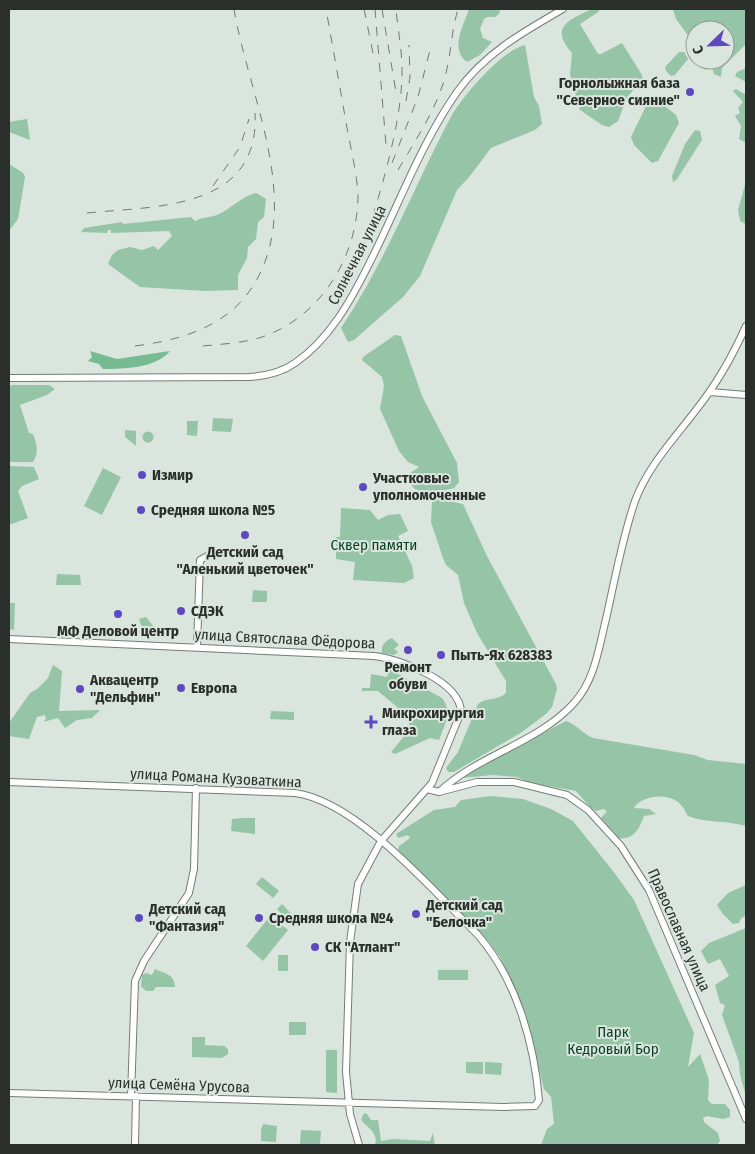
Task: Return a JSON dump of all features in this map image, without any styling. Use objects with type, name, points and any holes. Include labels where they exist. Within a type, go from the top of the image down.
[{"type":"street","name":"Солнечная улица","points":[[9,378],[258,377],[280,372],[296,363],[323,338],[349,301],[436,127],[457,92],[472,73],[500,48],[563,9]]},
{"type":"street","points":[[439,792],[453,779],[543,728],[578,699],[589,680],[596,659],[624,538],[636,500],[646,478],[662,454],[710,392],[746,326]]},
{"type":"street","points":[[710,392],[746,395]]},
{"type":"street","points":[[197,647],[200,560],[209,555]]},
{"type":"street","name":"улица Святослава Фёдорова","points":[[9,639],[382,657],[414,668],[445,686],[459,699],[461,712],[438,771],[428,789],[381,841],[362,873],[351,924],[346,1029],[348,1102],[359,1145]]},
{"type":"street","name":"улица Романа Кузоваткина","points":[[9,782],[196,788],[307,795],[337,809],[381,841],[478,935],[495,957],[520,1011],[539,1100],[535,1106],[504,1107],[348,1102]]},
{"type":"street","name":"Православная улица","points":[[428,789],[439,792],[477,782],[514,782],[567,795],[588,810],[605,827],[635,864],[649,890],[746,1118]]},
{"type":"street","points":[[135,1145],[135,980],[144,961],[190,893],[194,869],[196,788]]},
{"type":"street","name":"улица Семёна Урусова","points":[[9,1093],[348,1102]]},
{"type":"green space","points":[[469,9],[499,9],[500,13],[495,17],[484,19],[480,29],[483,38],[492,42],[480,55],[467,62],[459,50],[458,43]]},
{"type":"green space","points":[[592,9],[600,9],[580,24],[598,54],[622,43],[642,75],[643,80],[627,97],[618,121],[609,127],[602,125],[580,110],[570,74],[572,53],[562,37],[565,25]]},
{"type":"green space","points":[[673,9],[746,9],[746,44],[735,55],[735,20],[685,20],[685,31],[676,19]]},
{"type":"green space","points":[[525,45],[534,97],[539,106],[542,124],[535,130],[491,148],[457,190],[420,276],[403,297],[354,340],[348,342],[341,328],[372,276],[453,113],[475,84],[495,64],[505,55]]},
{"type":"green space","points":[[679,52],[684,52],[685,63],[675,75],[671,76],[665,67]]},
{"type":"green space","points":[[746,68],[746,82],[735,76],[737,72]]},
{"type":"green space","points":[[713,70],[722,70],[721,77],[714,74]]},
{"type":"green space","points":[[736,89],[746,95],[746,143],[739,139],[741,126],[735,116],[740,113],[738,108],[743,102],[733,91]]},
{"type":"green space","points":[[656,99],[676,115],[679,123],[658,161],[652,163],[634,145],[631,137],[647,104]]},
{"type":"green space","points":[[27,119],[30,140],[9,132],[9,122]]},
{"type":"green space","points":[[695,130],[700,131],[702,140],[677,179],[673,182],[672,176],[685,144]]},
{"type":"green space","points":[[9,164],[23,173],[25,177],[18,219],[9,231]]},
{"type":"green space","points":[[746,181],[746,224],[740,221],[738,210]]},
{"type":"green space","points":[[256,193],[266,199],[264,217],[258,222],[256,239],[248,247],[247,258],[238,275],[238,290],[205,291],[140,287],[108,264],[112,255],[118,250],[130,247],[142,250],[154,246],[158,250],[172,236],[169,231],[111,233],[111,230],[108,230],[107,233],[81,232],[84,228],[122,222],[123,224],[191,217],[195,221],[220,214],[245,197]]},
{"type":"green space","points":[[395,335],[401,336],[422,396],[457,463],[459,482],[454,488],[424,492],[413,487],[410,481],[410,473],[419,467],[408,462],[399,451],[380,409],[384,386],[382,377],[362,360],[363,357]]},
{"type":"green space","points":[[12,385],[49,385],[55,389],[47,395],[20,405],[29,433],[33,434],[36,441],[37,452],[33,462],[9,462],[9,387]]},
{"type":"green space","points":[[213,418],[233,419],[231,432],[212,431]]},
{"type":"green space","points":[[187,421],[198,421],[197,436],[187,435]]},
{"type":"green space","points":[[125,430],[136,431],[136,446],[125,437]]},
{"type":"green space","points":[[148,431],[154,437],[148,443],[142,437]]},
{"type":"green space","points":[[9,466],[34,467],[39,479],[22,486],[18,491],[28,518],[9,525]]},
{"type":"green space","points":[[103,468],[121,477],[102,515],[84,506]]},
{"type":"green space","points":[[438,499],[463,504],[487,556],[557,689],[552,707],[546,714],[522,732],[454,772],[448,772],[446,768],[458,752],[478,704],[506,693],[506,681],[477,633],[464,603],[458,575],[446,565],[443,558],[431,522],[432,502]]},
{"type":"green space","name":"Сквер памяти","points":[[341,508],[370,510],[378,520],[388,515],[400,514],[408,531],[398,536],[412,566],[414,578],[404,583],[353,580],[355,562],[336,559],[336,537],[340,537]]},
{"type":"green space","points":[[57,574],[80,575],[81,585],[56,585]]},
{"type":"green space","points":[[253,590],[267,591],[267,602],[252,602]]},
{"type":"green space","points":[[9,603],[15,603],[14,630],[9,629]]},
{"type":"green space","points":[[146,617],[158,632],[157,634],[143,635],[145,628],[141,625],[139,619]]},
{"type":"green space","points":[[392,638],[399,645],[394,649],[398,652],[394,655],[382,653],[384,644]]},
{"type":"green space","points":[[53,665],[62,671],[59,711],[100,710],[92,718],[77,720],[65,728],[58,718],[43,722],[46,719],[45,715],[37,717],[29,739],[9,736],[9,723],[30,693],[48,678]]},
{"type":"green space","points":[[389,669],[442,698],[447,708],[447,713],[439,740],[430,738],[395,754],[391,752],[411,728],[403,712],[378,691],[362,691],[362,688],[370,688],[371,674],[387,677]]},
{"type":"green space","points":[[271,711],[294,712],[294,720],[270,719]]},
{"type":"green space","points":[[566,721],[593,738],[694,755],[708,760],[746,764],[746,826],[688,816],[682,806],[676,801],[670,798],[656,797],[643,800],[634,808],[649,809],[656,814],[644,816],[635,833],[629,837],[619,838],[601,818],[607,811],[603,809],[596,811],[576,791],[531,783],[517,777],[493,775],[462,778],[469,771]]},
{"type":"green space","name":"Парк Кедровый Бор","points":[[491,796],[523,799],[551,809],[573,821],[634,900],[694,1033],[688,1067],[700,1054],[709,1080],[708,1100],[712,1104],[725,1104],[730,1110],[730,1117],[723,1119],[707,1116],[703,1118],[704,1122],[718,1133],[720,1141],[717,1145],[541,1145],[547,1129],[554,1124],[551,1097],[544,1089],[524,1010],[500,957],[489,942],[398,850],[399,846],[410,838],[408,835],[398,838],[396,834],[434,810],[455,807],[461,800]]},
{"type":"green space","points":[[255,818],[255,834],[231,831],[232,819]]},
{"type":"green space","points":[[262,877],[279,891],[273,898],[256,884]]},
{"type":"green space","points":[[746,885],[746,916],[741,918],[739,923],[733,924],[717,905],[728,893]]},
{"type":"green space","points":[[282,904],[294,917],[289,922],[277,909]]},
{"type":"green space","points":[[270,916],[288,930],[263,961],[246,946]]},
{"type":"green space","points":[[746,928],[746,1096],[740,1075],[739,1062],[722,1015],[725,1005],[720,1003],[715,985],[729,976],[720,959],[708,964],[701,951],[709,943]]},
{"type":"green space","points":[[278,955],[288,955],[288,971],[278,971]]},
{"type":"green space","points":[[155,969],[171,976],[175,987],[156,987],[153,991],[146,991],[141,986],[142,975],[146,973],[152,975]]},
{"type":"green space","points":[[438,970],[468,970],[468,980],[438,980]]},
{"type":"green space","points":[[289,1022],[306,1022],[306,1035],[289,1035]]},
{"type":"green space","points":[[192,1037],[205,1037],[205,1045],[224,1046],[228,1049],[228,1054],[222,1058],[192,1057]]},
{"type":"green space","points":[[326,1050],[337,1050],[337,1093],[326,1092]]},
{"type":"green space","points":[[466,1062],[483,1062],[483,1074],[466,1073]]},
{"type":"green space","points":[[485,1062],[502,1063],[501,1075],[485,1074]]},
{"type":"green space","points":[[364,1113],[371,1120],[378,1120],[381,1141],[393,1139],[430,1141],[433,1133],[435,1145],[375,1145],[374,1134],[361,1120]]},
{"type":"green space","points":[[263,1124],[277,1126],[276,1142],[261,1141]]},
{"type":"green space","points":[[301,1130],[321,1131],[320,1145],[300,1145]]},
{"type":"shaded area","points":[[90,351],[117,359],[170,351],[164,357],[148,364],[130,368],[103,369],[99,364],[88,361],[92,357]]},
{"type":"railway","points":[[135,346],[186,335],[202,329],[230,312],[253,286],[268,254],[274,220],[274,185],[260,113],[234,9]]},
{"type":"railway","points":[[203,346],[240,342],[262,337],[283,328],[302,315],[332,281],[343,261],[351,240],[356,218],[358,195],[326,9]]},
{"type":"railway","points":[[364,9],[373,53]]},
{"type":"railway","points":[[375,9],[386,145]]},
{"type":"railway","points":[[382,9],[396,92]]},
{"type":"railway","points":[[362,251],[393,143],[400,99],[402,60],[396,9]]},
{"type":"railway","points":[[398,170],[424,127],[440,93],[458,9]]},
{"type":"railway","points":[[406,101],[410,77],[409,45]]},
{"type":"railway","points":[[392,163],[418,97],[430,50]]},
{"type":"railway","points":[[87,213],[171,204],[198,197],[222,186],[240,169],[252,145],[255,113]]},
{"type":"railway","points":[[213,186],[240,147],[249,119]]},
{"type":"place","name":"Горнолыжная база \"Северное сияние\"","points":[[690,92]]},
{"type":"place","name":"Измир","points":[[142,475]]},
{"type":"place","name":"Участковые уполномоченные","points":[[363,487]]},
{"type":"place","name":"Средняя школа №5","points":[[141,510]]},
{"type":"place","name":"Детский сад \"Аленький цветочек\"","points":[[245,535]]},
{"type":"place","name":"СДЭК","points":[[181,611]]},
{"type":"place","name":"МФ Деловой центр","points":[[118,614]]},
{"type":"place","name":"Ремонт обуви","points":[[408,650]]},
{"type":"place","name":"Пыть-Ях 628383","points":[[441,655]]},
{"type":"place","name":"Европа","points":[[181,688]]},
{"type":"place","name":"Аквацентр \"Дельфин\"","points":[[80,689]]},
{"type":"place","name":"Микрохирургия глаза","points":[[371,722]]},
{"type":"place","name":"Детский сад \"Белочка\"","points":[[416,914]]},
{"type":"place","name":"Детский сад \"Фантазия\"","points":[[139,918]]},
{"type":"place","name":"Средняя школа №4","points":[[259,918]]},
{"type":"place","name":"СК \"Атлант\"","points":[[315,947]]}]
